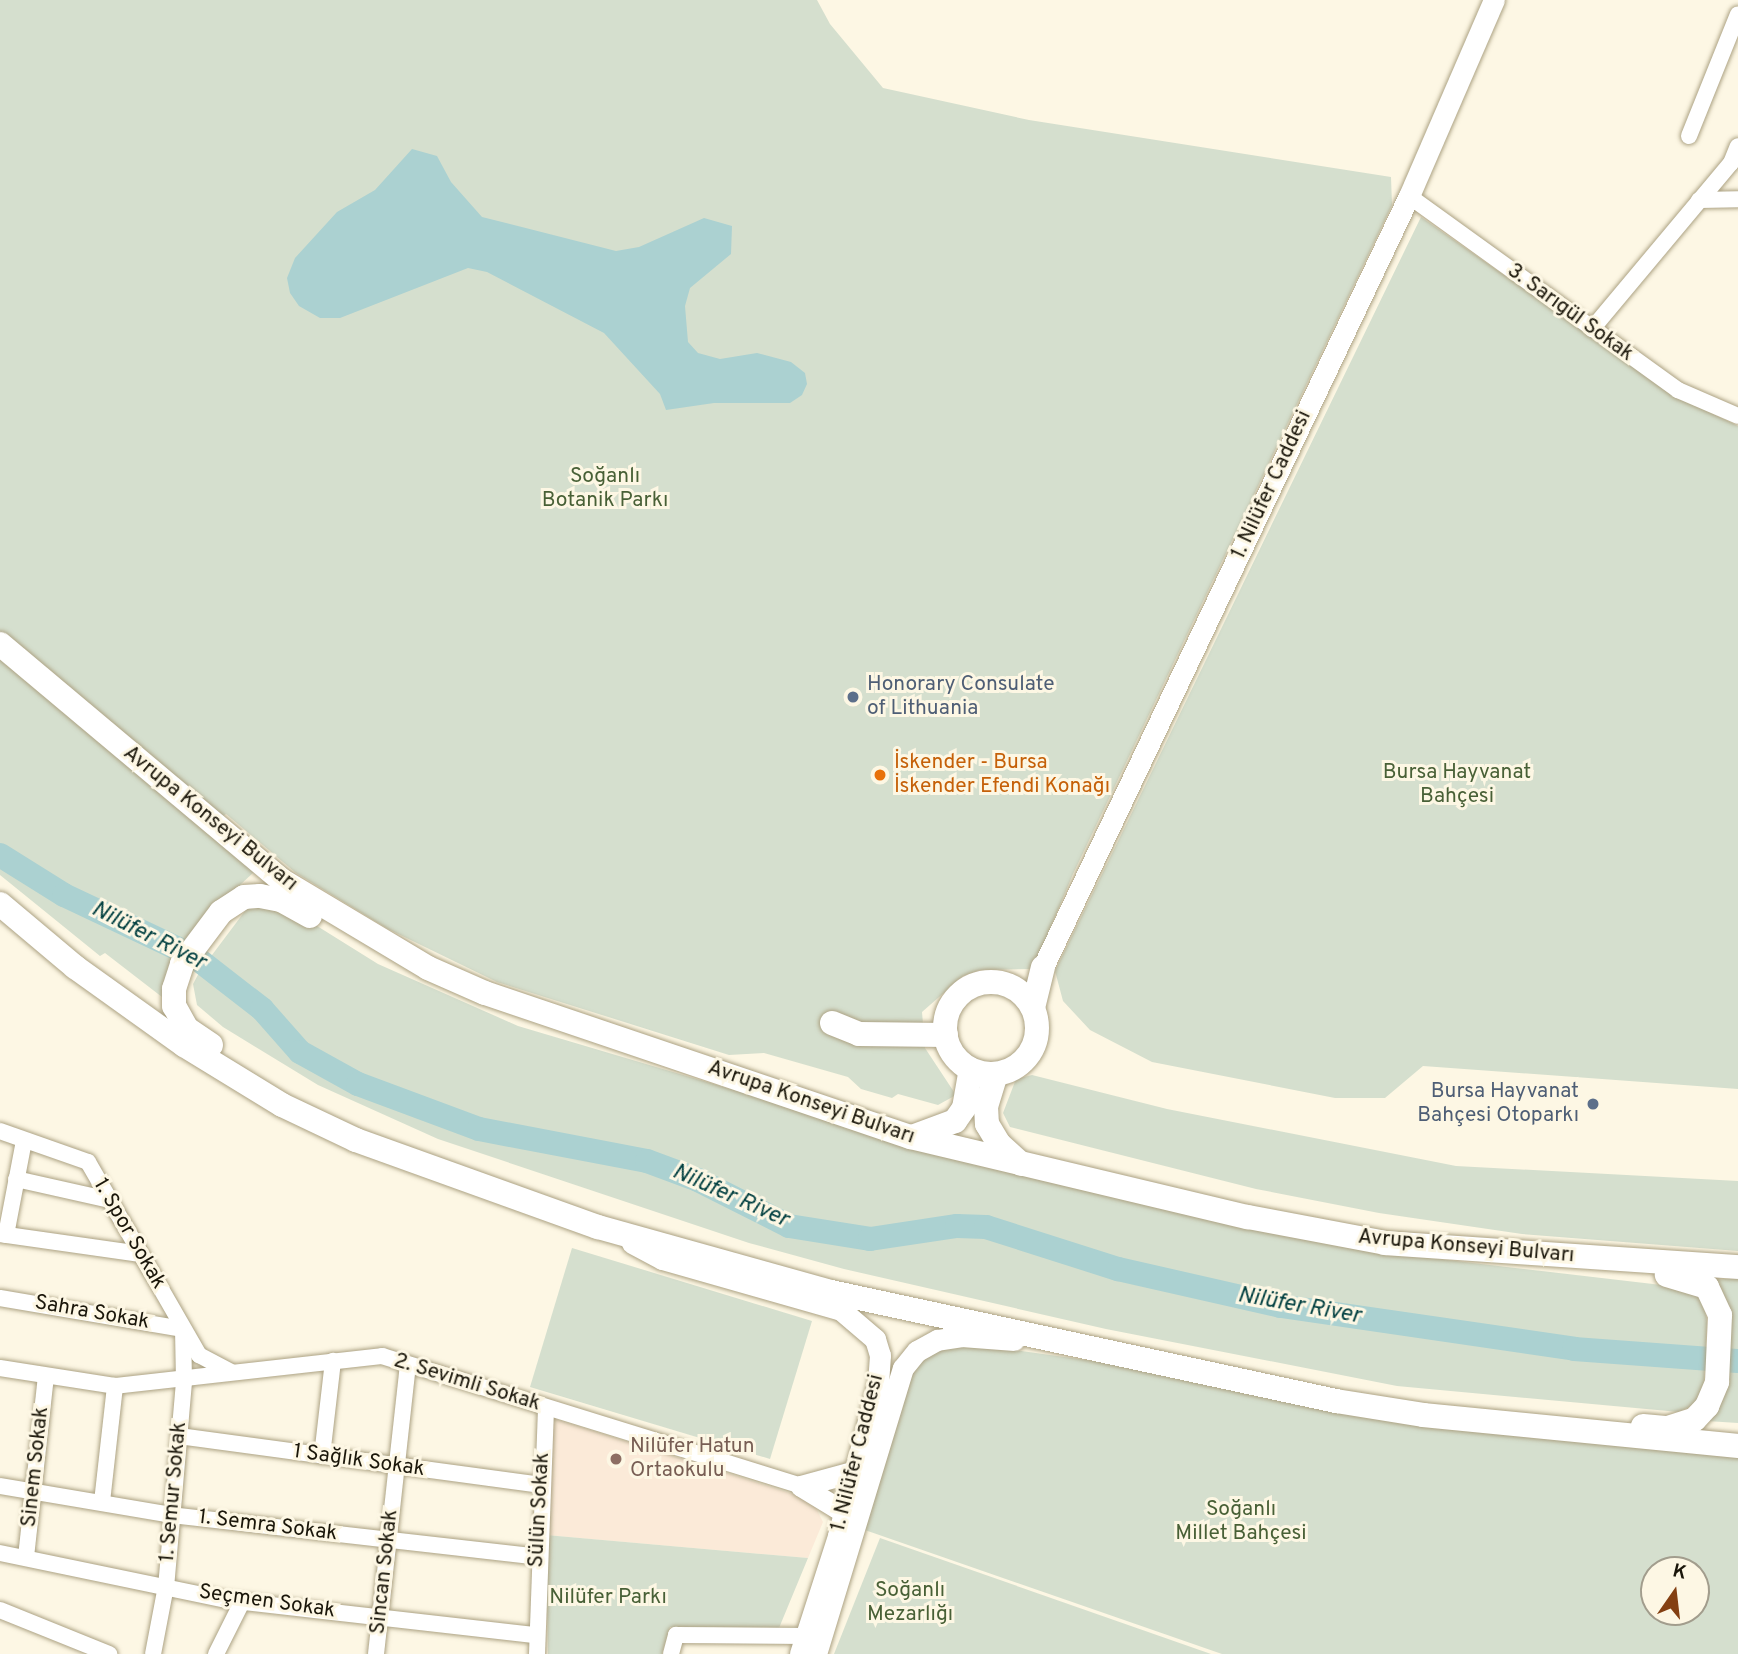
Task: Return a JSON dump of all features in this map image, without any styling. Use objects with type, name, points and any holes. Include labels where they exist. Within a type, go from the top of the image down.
[{"type":"main road","name":"1. Nilüfer Caddesi","points":[[1043,967],[1409,196],[1494,0]]},
{"type":"main road","name":"Avrupa Konseyi Bulvarı","points":[[0,644],[281,880],[428,968],[485,993],[911,1137],[1024,1167],[1385,1243],[1528,1255],[1738,1267]]},
{"type":"main road","points":[[476,1186],[292,1094],[187,1029],[174,1006],[174,989],[182,964],[213,922],[244,897],[281,900],[449,991],[518,1018],[618,1037]]},
{"type":"main road","points":[[0,904],[75,967],[184,1045],[282,1105],[356,1140],[476,1186],[598,1227],[831,1292],[1336,1402],[1504,1423],[1738,1446]]},
{"type":"main road","points":[[1011,986],[1043,967]]},
{"type":"main road","points":[[1033,1008],[1011,986],[985,982],[969,987],[953,1001],[946,1025],[954,1056],[971,1070],[996,1074],[1010,1070],[1032,1051],[1037,1029],[1033,1008],[1043,967]]},
{"type":"main road","points":[[911,1137],[955,1121],[964,1108],[971,1070]]},
{"type":"main road","points":[[996,1074],[986,1107],[986,1124],[999,1144],[1024,1167]]},
{"type":"main road","name":"1. Nilüfer Caddesi","points":[[598,1227],[662,1259],[820,1303],[863,1325],[880,1355],[864,1473]]},
{"type":"main road","points":[[1504,1423],[1668,1428],[1695,1419],[1707,1406],[1717,1382],[1720,1315],[1707,1287],[1673,1276],[1528,1255]]},
{"type":"main road","name":"1. Nilüfer Caddesi","points":[[808,1648],[864,1473],[903,1368],[917,1351],[937,1339],[962,1336],[1010,1340],[1111,1355]]},
{"type":"main road","points":[[801,1486],[864,1473]]},
{"type":"main road","points":[[801,1486],[851,1518]]},
{"type":"street","points":[[1689,136],[1738,14]]},
{"type":"street","points":[[1592,329],[1731,163],[1738,146]]},
{"type":"street","name":"3. Sarıgül Sokak","points":[[1409,196],[1678,390],[1738,416]]},
{"type":"street","points":[[1699,200],[1738,199]]},
{"type":"street","name":"1. Spor Sokak","points":[[0,1131],[88,1162],[199,1355],[231,1372]]},
{"type":"street","points":[[24,1141],[3,1235],[142,1254]]},
{"type":"street","points":[[16,1179],[110,1200]]},
{"type":"street","name":"Sahra Sokak","points":[[0,1298],[183,1329]]},
{"type":"street","name":"1. Semur Sokak","points":[[153,1654],[166,1586],[184,1382],[183,1329]]},
{"type":"street","name":"2. Sevimli Sokak","points":[[0,1368],[115,1386],[184,1382],[231,1372],[382,1356],[801,1486]]},
{"type":"street","points":[[322,1456],[333,1361]]},
{"type":"street","name":"Sincan Sokak","points":[[376,1654],[408,1365]]},
{"type":"street","name":"Sinem Sokak","points":[[26,1557],[46,1376]]},
{"type":"street","points":[[102,1502],[115,1386]]},
{"type":"street","name":"Sülün Sokak","points":[[537,1654],[537,1558],[546,1408]]},
{"type":"street","name":"1 Sağlık Sokak","points":[[179,1436],[540,1485]]},
{"type":"street","name":"1. Semra Sokak","points":[[0,1486],[171,1515],[537,1558]]},
{"type":"street","name":"Seçmen Sokak","points":[[0,1553],[242,1602],[536,1635]]},
{"type":"street","points":[[216,1654],[242,1602]]},
{"type":"street","points":[[0,1610],[108,1654]]},
{"type":"street","points":[[671,1654],[676,1635],[808,1648]]},
{"type":"shaded area","name":"Nilüfer Hatun Ortaokulu","points":[[552,1418],[812,1500],[823,1522],[808,1558],[546,1535]]},
{"type":"green space","name":"Soğanlı Botanik Parkı","points":[[0,0],[817,0],[830,24],[883,88],[1029,120],[1391,177],[1392,205],[1073,874],[1033,969],[980,970],[963,976],[922,1012],[925,1048],[956,1095],[938,1105],[898,1094],[892,1098],[861,1089],[848,1077],[764,1053],[729,1055],[497,982],[388,929],[296,873],[226,814],[219,819],[0,635]]},
{"type":"green space","name":"Bursa Hayvanat Bahçesi","points":[[1421,217],[1678,397],[1738,426],[1738,1089],[1423,1066],[1385,1098],[1335,1098],[1152,1062],[1090,1030],[1063,1001],[1055,971]]},
{"type":"green space","points":[[0,657],[254,872],[212,911],[162,997],[105,953],[100,956],[0,875]]},
{"type":"green space","points":[[277,901],[378,964],[518,1026],[909,1142],[1379,1252],[1670,1286],[1697,1294],[1704,1304],[1707,1322],[1704,1384],[1697,1403],[1679,1412],[1397,1386],[1106,1329],[844,1269],[749,1243],[438,1139],[318,1085],[223,1027],[197,1005],[193,984],[248,907]]},
{"type":"green space","points":[[1032,1075],[1167,1109],[1456,1166],[1738,1181],[1738,1251],[1522,1234],[1379,1213],[1256,1189],[1010,1127],[1003,1113],[1016,1079]]},
{"type":"green space","points":[[572,1248],[812,1321],[770,1459],[530,1387]]},
{"type":"green space","points":[[1738,1278],[1738,1423],[1707,1421],[1713,1280]]},
{"type":"green space","name":"Soğanlı Millet Bahçesi","points":[[972,1344],[1738,1451],[1738,1654],[1222,1654],[862,1529],[911,1364],[936,1348]]},
{"type":"green space","name":"Nilüfer Parkı","points":[[546,1535],[808,1558],[779,1628],[670,1627],[662,1654],[548,1654]]},
{"type":"green space","name":"Soğanlı Mezarlığı","points":[[880,1538],[1211,1654],[834,1654]]},
{"type":"water","points":[[412,149],[437,156],[451,182],[482,217],[616,251],[639,247],[704,218],[732,226],[731,254],[690,288],[685,306],[688,342],[698,353],[720,359],[757,353],[791,362],[805,373],[807,384],[802,395],[790,403],[714,403],[666,410],[660,394],[604,333],[487,272],[468,268],[340,318],[320,318],[299,306],[290,293],[287,278],[295,258],[337,212],[375,190]]},
{"type":"waterway","name":"Nilüfer River","points":[[0,855],[64,895],[195,957],[262,1009],[300,1052],[358,1084],[479,1129],[647,1161],[698,1180],[789,1226],[870,1239],[957,1226],[986,1227],[1118,1269],[1281,1306],[1574,1349],[1738,1361]]},
{"type":"place","name":"Honorary Consulate of Lithuania","points":[[853,697]]},
{"type":"place","name":"İskender - Bursa İskender Efendi Konağı","points":[[880,775]]},
{"type":"place","name":"Bursa Hayvanat Bahçesi Otoparkı","points":[[1593,1104]]},
{"type":"place","name":"Nilüfer Hatun Ortaokulu","points":[[616,1459]]}]
